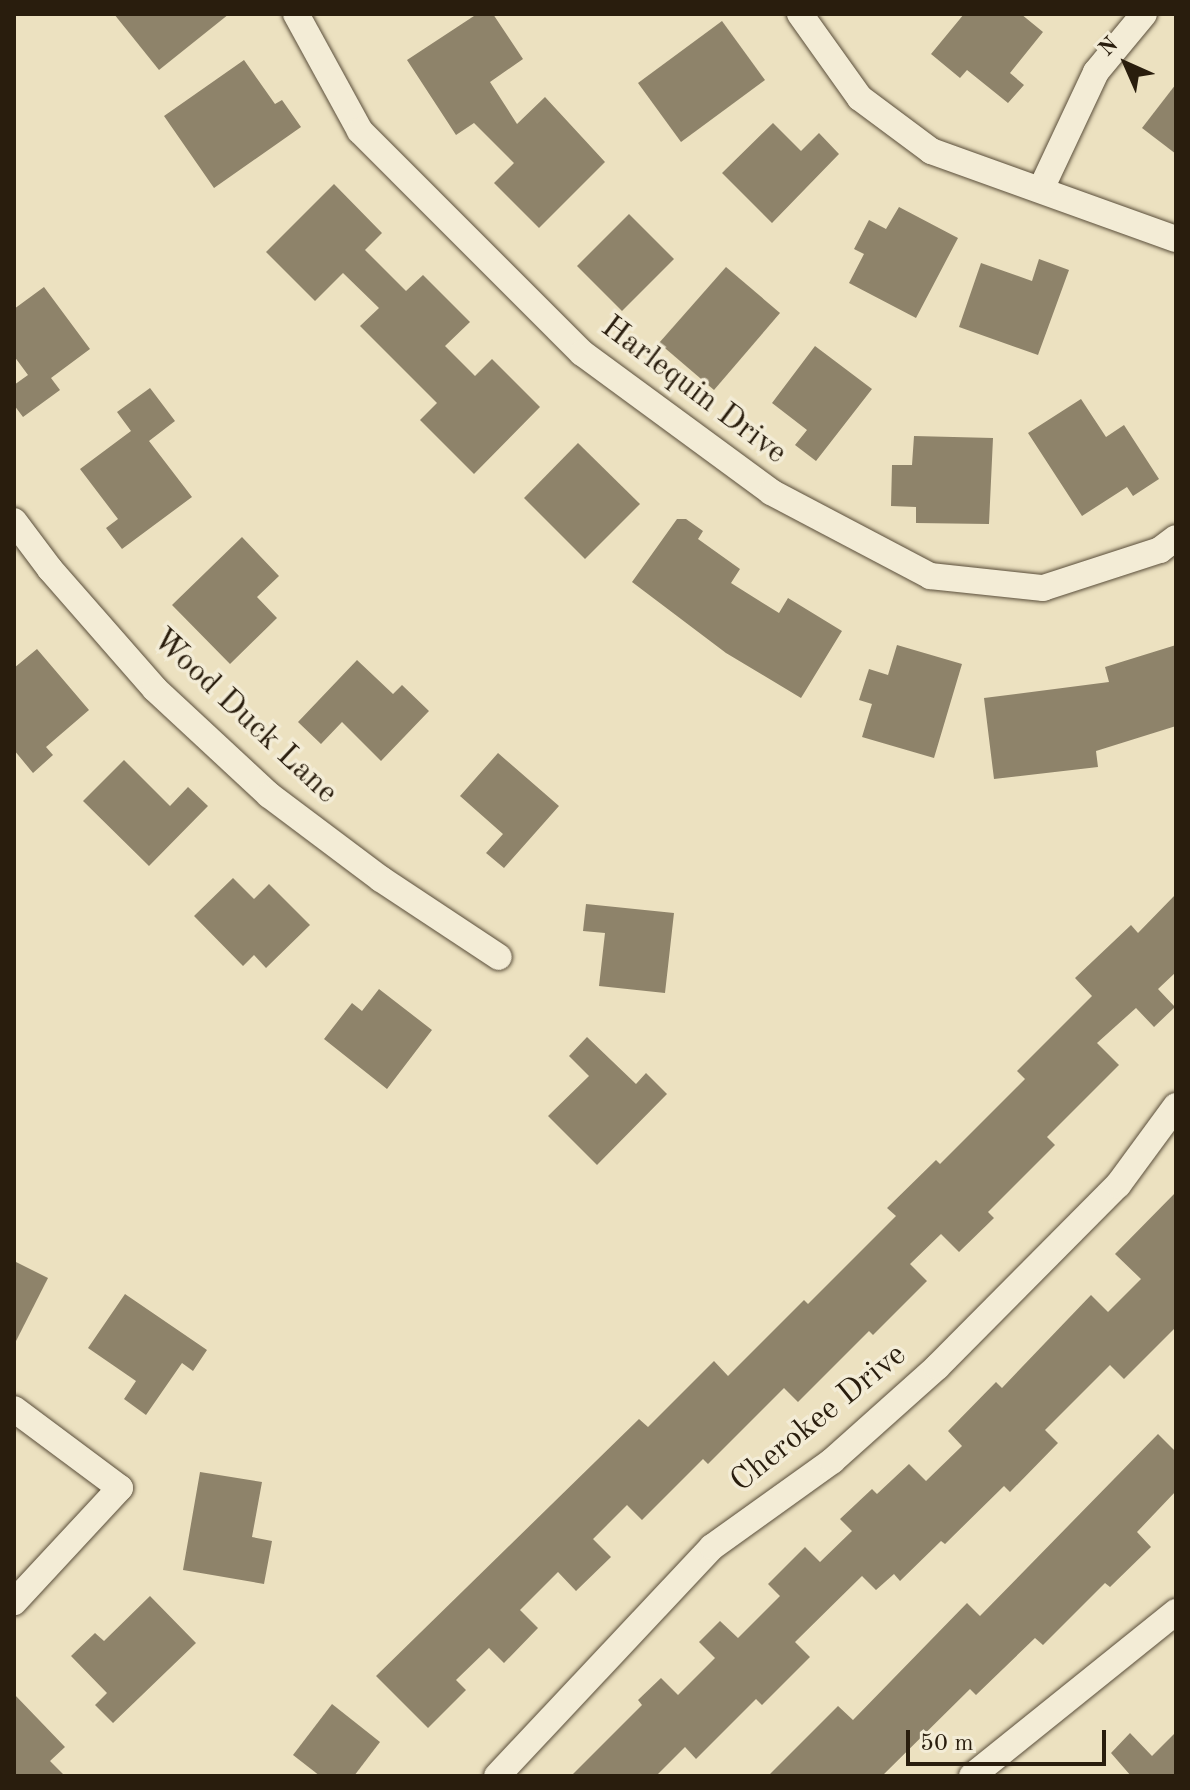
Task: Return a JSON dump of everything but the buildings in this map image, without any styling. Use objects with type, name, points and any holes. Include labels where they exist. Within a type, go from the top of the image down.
[{"type":"street","name":"Harlequin Drive","points":[[296,14],[360,131],[582,353],[771,492],[930,576],[1043,588],[1160,550],[1176,538]]},
{"type":"street","points":[[800,14],[860,98],[931,151],[1176,239]]},
{"type":"street","points":[[1041,189],[1096,72],[1144,14]]},
{"type":"street","name":"Wood Duck Lane","points":[[14,521],[50,569],[155,689],[269,795],[381,879],[499,957]]},
{"type":"street","name":"Cherokee Drive","points":[[497,1776],[712,1547],[832,1461],[937,1367],[1118,1185],[1176,1106]]},
{"type":"street","points":[[14,1409],[120,1488],[14,1602]]},
{"type":"street","points":[[972,1776],[1112,1668],[1176,1612]]}]
